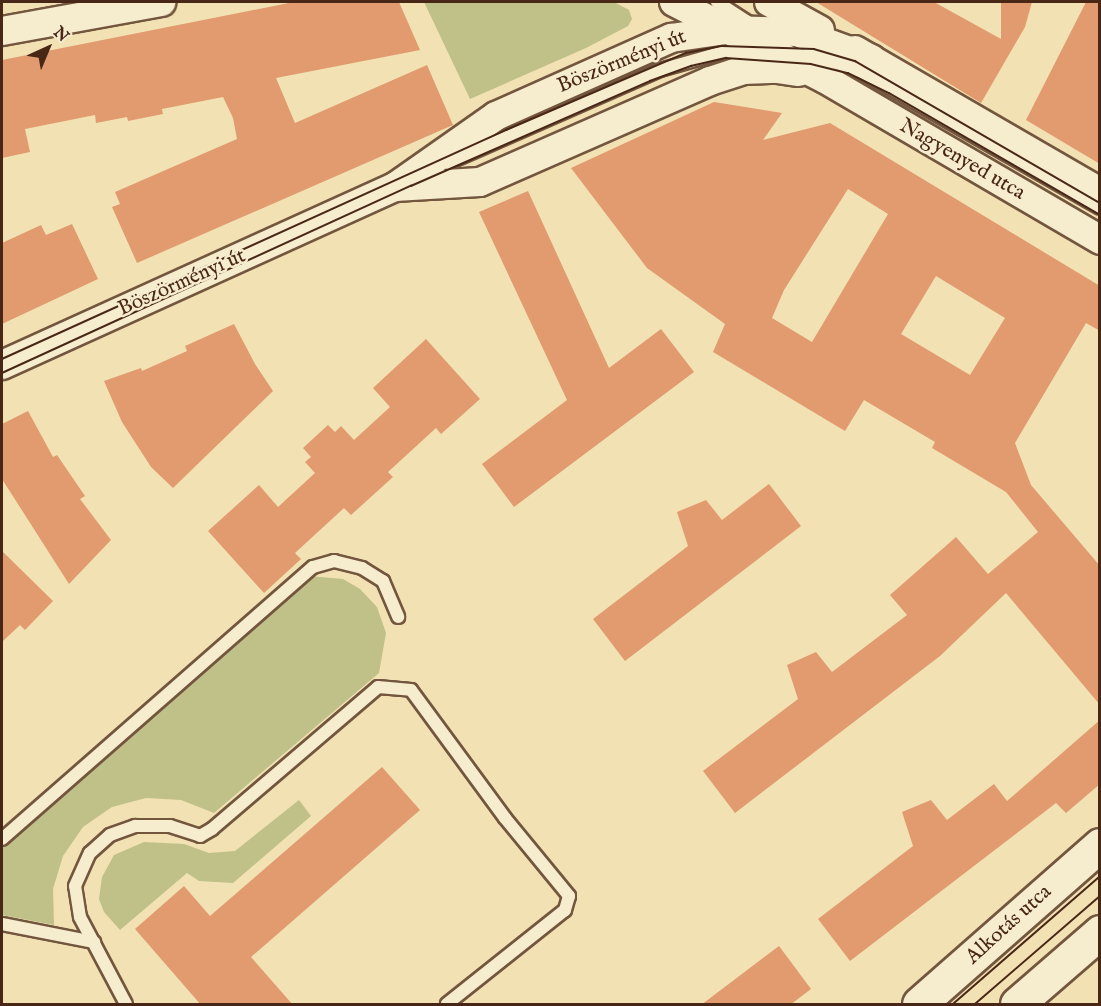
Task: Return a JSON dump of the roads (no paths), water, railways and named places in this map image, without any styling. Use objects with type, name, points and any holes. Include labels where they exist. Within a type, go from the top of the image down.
[{"type":"main road","name":"Alkotás utca","points":[[919,1005],[1100,845]]},
{"type":"main road","points":[[1017,1005],[1100,932]]},
{"type":"street","points":[[2,31],[161,2]]},
{"type":"street","points":[[649,46],[667,27],[665,10],[660,2]]},
{"type":"street","points":[[674,2],[726,30]]},
{"type":"street","points":[[769,2],[871,59]]},
{"type":"street","name":"Böszörményi út","points":[[2,365],[395,187],[496,116],[649,46],[691,33],[726,30],[767,42],[797,32],[871,59]]},
{"type":"street","points":[[767,42],[817,68]]},
{"type":"street","name":"Nagyenyed utca","points":[[871,59],[1100,192]]},
{"type":"street","name":"Böszörményi út","points":[[395,187],[480,182],[711,81],[743,70],[817,68]]},
{"type":"street","name":"Nagyenyed utca","points":[[817,68],[1100,240]]},
{"type":"lane","points":[[717,2],[767,42]]},
{"type":"lane","points":[[395,187],[660,70],[767,42]]},
{"type":"lane","points":[[817,68],[862,72],[1100,208]]},
{"type":"lane","points":[[2,839],[313,567],[334,561],[362,568],[383,581],[398,617]]},
{"type":"lane","points":[[126,1005],[80,917],[75,886],[90,854],[110,835],[135,826],[170,826],[200,836],[212,829],[378,687],[411,690],[506,818],[569,896],[565,910],[447,1005]]},
{"type":"lane","points":[[2,924],[94,942]]},
{"type":"tram line","points":[[2,359],[506,130],[686,53],[722,46],[814,49],[855,61],[1100,203]]},
{"type":"tram line","points":[[2,373],[411,186],[650,81],[691,66],[726,58],[811,64],[848,73],[889,93],[1100,215]]},
{"type":"tram line","points":[[953,1004],[1100,876]]},
{"type":"tram line","points":[[975,1004],[1100,896]]}]
